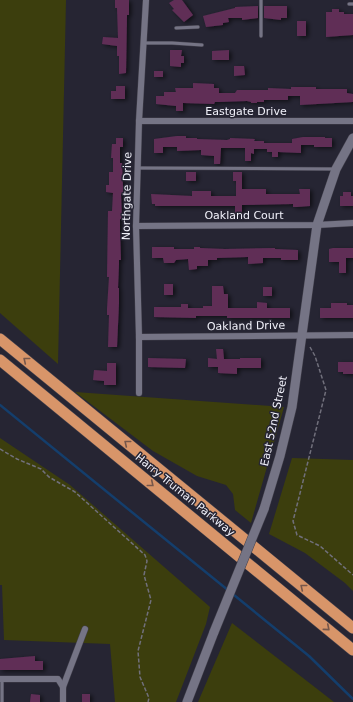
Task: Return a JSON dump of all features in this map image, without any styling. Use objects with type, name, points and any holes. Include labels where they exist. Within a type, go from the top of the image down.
[{"type":"highway","name":"Harry Truman Parkway","points":[[0,339],[353,628]]},
{"type":"highway","name":"Harry Truman Parkway","points":[[0,360],[353,650]]},
{"type":"highway","points":[[0,365],[99,442]]},
{"type":"highway","points":[[333,612],[353,625]]},
{"type":"main road","name":"East 52nd Street","points":[[187,702],[264,509],[280,456],[292,407],[318,225],[336,168],[353,138]]},
{"type":"street","name":"Northgate Drive","points":[[139,393],[136,226],[139,121],[146,0]]},
{"type":"street","name":"Eastgate Drive","points":[[139,121],[353,121]]},
{"type":"street","name":"Oakland Court","points":[[136,226],[318,225],[353,223]]},
{"type":"street","name":"Oakland Drive","points":[[139,337],[353,335]]},
{"type":"street","points":[[63,702],[63,687],[85,629]]},
{"type":"street","points":[[1,679],[58,679],[63,687]]},
{"type":"lane","points":[[261,0],[261,36]]},
{"type":"lane","points":[[176,28],[198,27]]},
{"type":"lane","points":[[144,43],[202,45]]},
{"type":"lane","points":[[138,168],[336,168]]},
{"type":"lane","points":[[1,679],[2,702]]},
{"type":"path","points":[[310,347],[315,356],[326,390],[293,521],[297,535],[320,546],[353,576]]},
{"type":"path","points":[[0,449],[17,459],[42,468],[49,477],[75,492],[145,555],[147,561],[144,574],[151,600],[138,651],[140,677],[149,698],[148,702]]},
{"type":"shaded area","points":[[0,0],[66,0],[58,364],[0,313]]},
{"type":"shaded area","points":[[75,392],[284,407],[251,523],[235,510],[233,494],[226,485],[197,476],[153,451]]},
{"type":"shaded area","points":[[0,438],[70,485],[210,607],[206,624],[176,702],[115,702],[110,644],[4,640],[2,585],[0,585]]},
{"type":"shaded area","points":[[292,458],[353,460],[353,591],[345,583],[305,553],[269,534]]},
{"type":"shaded area","points":[[232,623],[334,702],[198,702]]},
{"type":"building","points":[[115,0],[129,0],[129,15],[127,15],[126,73],[119,74],[119,56],[117,56],[117,46],[102,44],[103,37],[118,38],[117,8],[115,8]]},
{"type":"building","points":[[174,0],[182,0],[193,15],[184,22],[172,10],[174,9],[169,3]]},
{"type":"building","points":[[258,6],[258,18],[242,20],[242,18],[228,18],[229,22],[223,23],[223,25],[206,27],[203,16],[235,7]]},
{"type":"building","points":[[264,6],[287,6],[287,18],[281,18],[281,20],[264,18]]},
{"type":"building","points":[[332,9],[339,9],[339,12],[344,12],[344,14],[353,14],[353,35],[326,37],[326,12],[332,12]]},
{"type":"building","points":[[297,21],[306,21],[306,36],[297,36]]},
{"type":"building","points":[[170,50],[182,50],[181,56],[184,56],[184,63],[181,63],[181,67],[170,66]]},
{"type":"building","points":[[229,50],[229,60],[212,60],[212,51]]},
{"type":"building","points":[[234,66],[244,66],[245,75],[234,76]]},
{"type":"building","points":[[154,71],[163,71],[163,77],[154,77]]},
{"type":"building","points":[[193,83],[214,84],[214,88],[219,88],[219,93],[235,93],[237,90],[268,90],[268,88],[291,89],[291,87],[347,89],[347,93],[353,94],[353,102],[300,105],[300,96],[288,96],[288,100],[264,100],[264,102],[257,103],[247,101],[215,102],[214,104],[183,103],[183,111],[176,111],[176,106],[156,104],[156,96],[164,96],[164,92],[176,92],[175,88],[193,88]]},
{"type":"building","points":[[116,86],[125,86],[125,99],[111,99],[111,91],[116,91]]},
{"type":"building","points":[[186,136],[186,138],[197,139],[255,139],[254,141],[264,141],[264,143],[292,143],[292,139],[303,137],[325,137],[332,138],[332,147],[301,145],[301,153],[278,152],[278,157],[272,157],[272,152],[267,152],[267,149],[254,149],[254,154],[251,153],[251,161],[245,161],[245,148],[221,148],[220,164],[214,164],[214,156],[201,155],[201,150],[177,151],[177,147],[163,147],[163,153],[154,153],[154,139]]},
{"type":"building","points":[[116,138],[123,138],[123,147],[120,147],[123,187],[123,194],[121,194],[122,219],[120,219],[121,260],[119,260],[117,347],[108,347],[108,211],[112,211],[113,193],[106,192],[106,185],[109,185],[109,172],[113,172],[113,158],[111,158],[112,144],[116,144]]},
{"type":"building","points":[[186,172],[196,172],[196,181],[186,181]]},
{"type":"building","points":[[233,172],[242,172],[242,189],[266,189],[266,194],[300,194],[299,189],[310,189],[310,206],[293,207],[293,204],[242,205],[242,215],[235,215],[235,206],[155,206],[155,204],[152,204],[151,194],[192,196],[192,191],[211,191],[211,196],[236,196],[236,181],[233,181]]},
{"type":"building","points":[[343,192],[351,192],[351,196],[353,196],[353,206],[340,206],[340,196],[343,196]]},
{"type":"building","points":[[152,247],[174,247],[174,249],[194,249],[194,247],[200,247],[225,249],[275,248],[298,250],[298,260],[263,258],[263,263],[248,264],[248,257],[217,258],[217,260],[208,260],[208,266],[197,266],[197,269],[189,270],[188,259],[176,260],[174,263],[164,263],[163,258],[152,258]]},
{"type":"building","points":[[353,248],[353,258],[346,258],[346,273],[339,273],[339,262],[329,262],[329,249]]},
{"type":"building","points":[[164,284],[173,284],[173,295],[164,295]]},
{"type":"building","points":[[212,286],[223,286],[224,294],[228,294],[228,308],[257,308],[257,302],[267,303],[267,308],[290,308],[290,318],[227,318],[227,316],[196,316],[196,318],[154,317],[154,307],[181,307],[181,304],[188,304],[188,308],[203,308],[203,306],[212,306]]},
{"type":"building","points":[[263,287],[272,287],[272,296],[263,296]]},
{"type":"building","points":[[331,303],[347,303],[347,305],[353,305],[353,318],[320,318],[320,308],[331,308]]},
{"type":"building","points":[[216,349],[223,349],[224,359],[261,358],[261,368],[237,368],[237,374],[218,373],[218,367],[208,367],[208,358],[217,359]]},
{"type":"building","points":[[148,358],[186,359],[185,368],[148,367]]},
{"type":"building","points":[[338,362],[353,362],[353,374],[343,374],[343,372],[338,372]]},
{"type":"building","points":[[107,363],[116,363],[116,385],[104,385],[104,381],[93,380],[94,370],[107,371]]},
{"type":"building","points":[[35,656],[35,661],[43,661],[43,670],[0,670],[0,659]]},
{"type":"building","points":[[31,694],[40,695],[40,702],[30,702]]},
{"type":"building","points":[[82,694],[90,694],[90,702],[82,702]]},
{"type":"waterway","points":[[0,405],[309,656],[353,699]]}]
